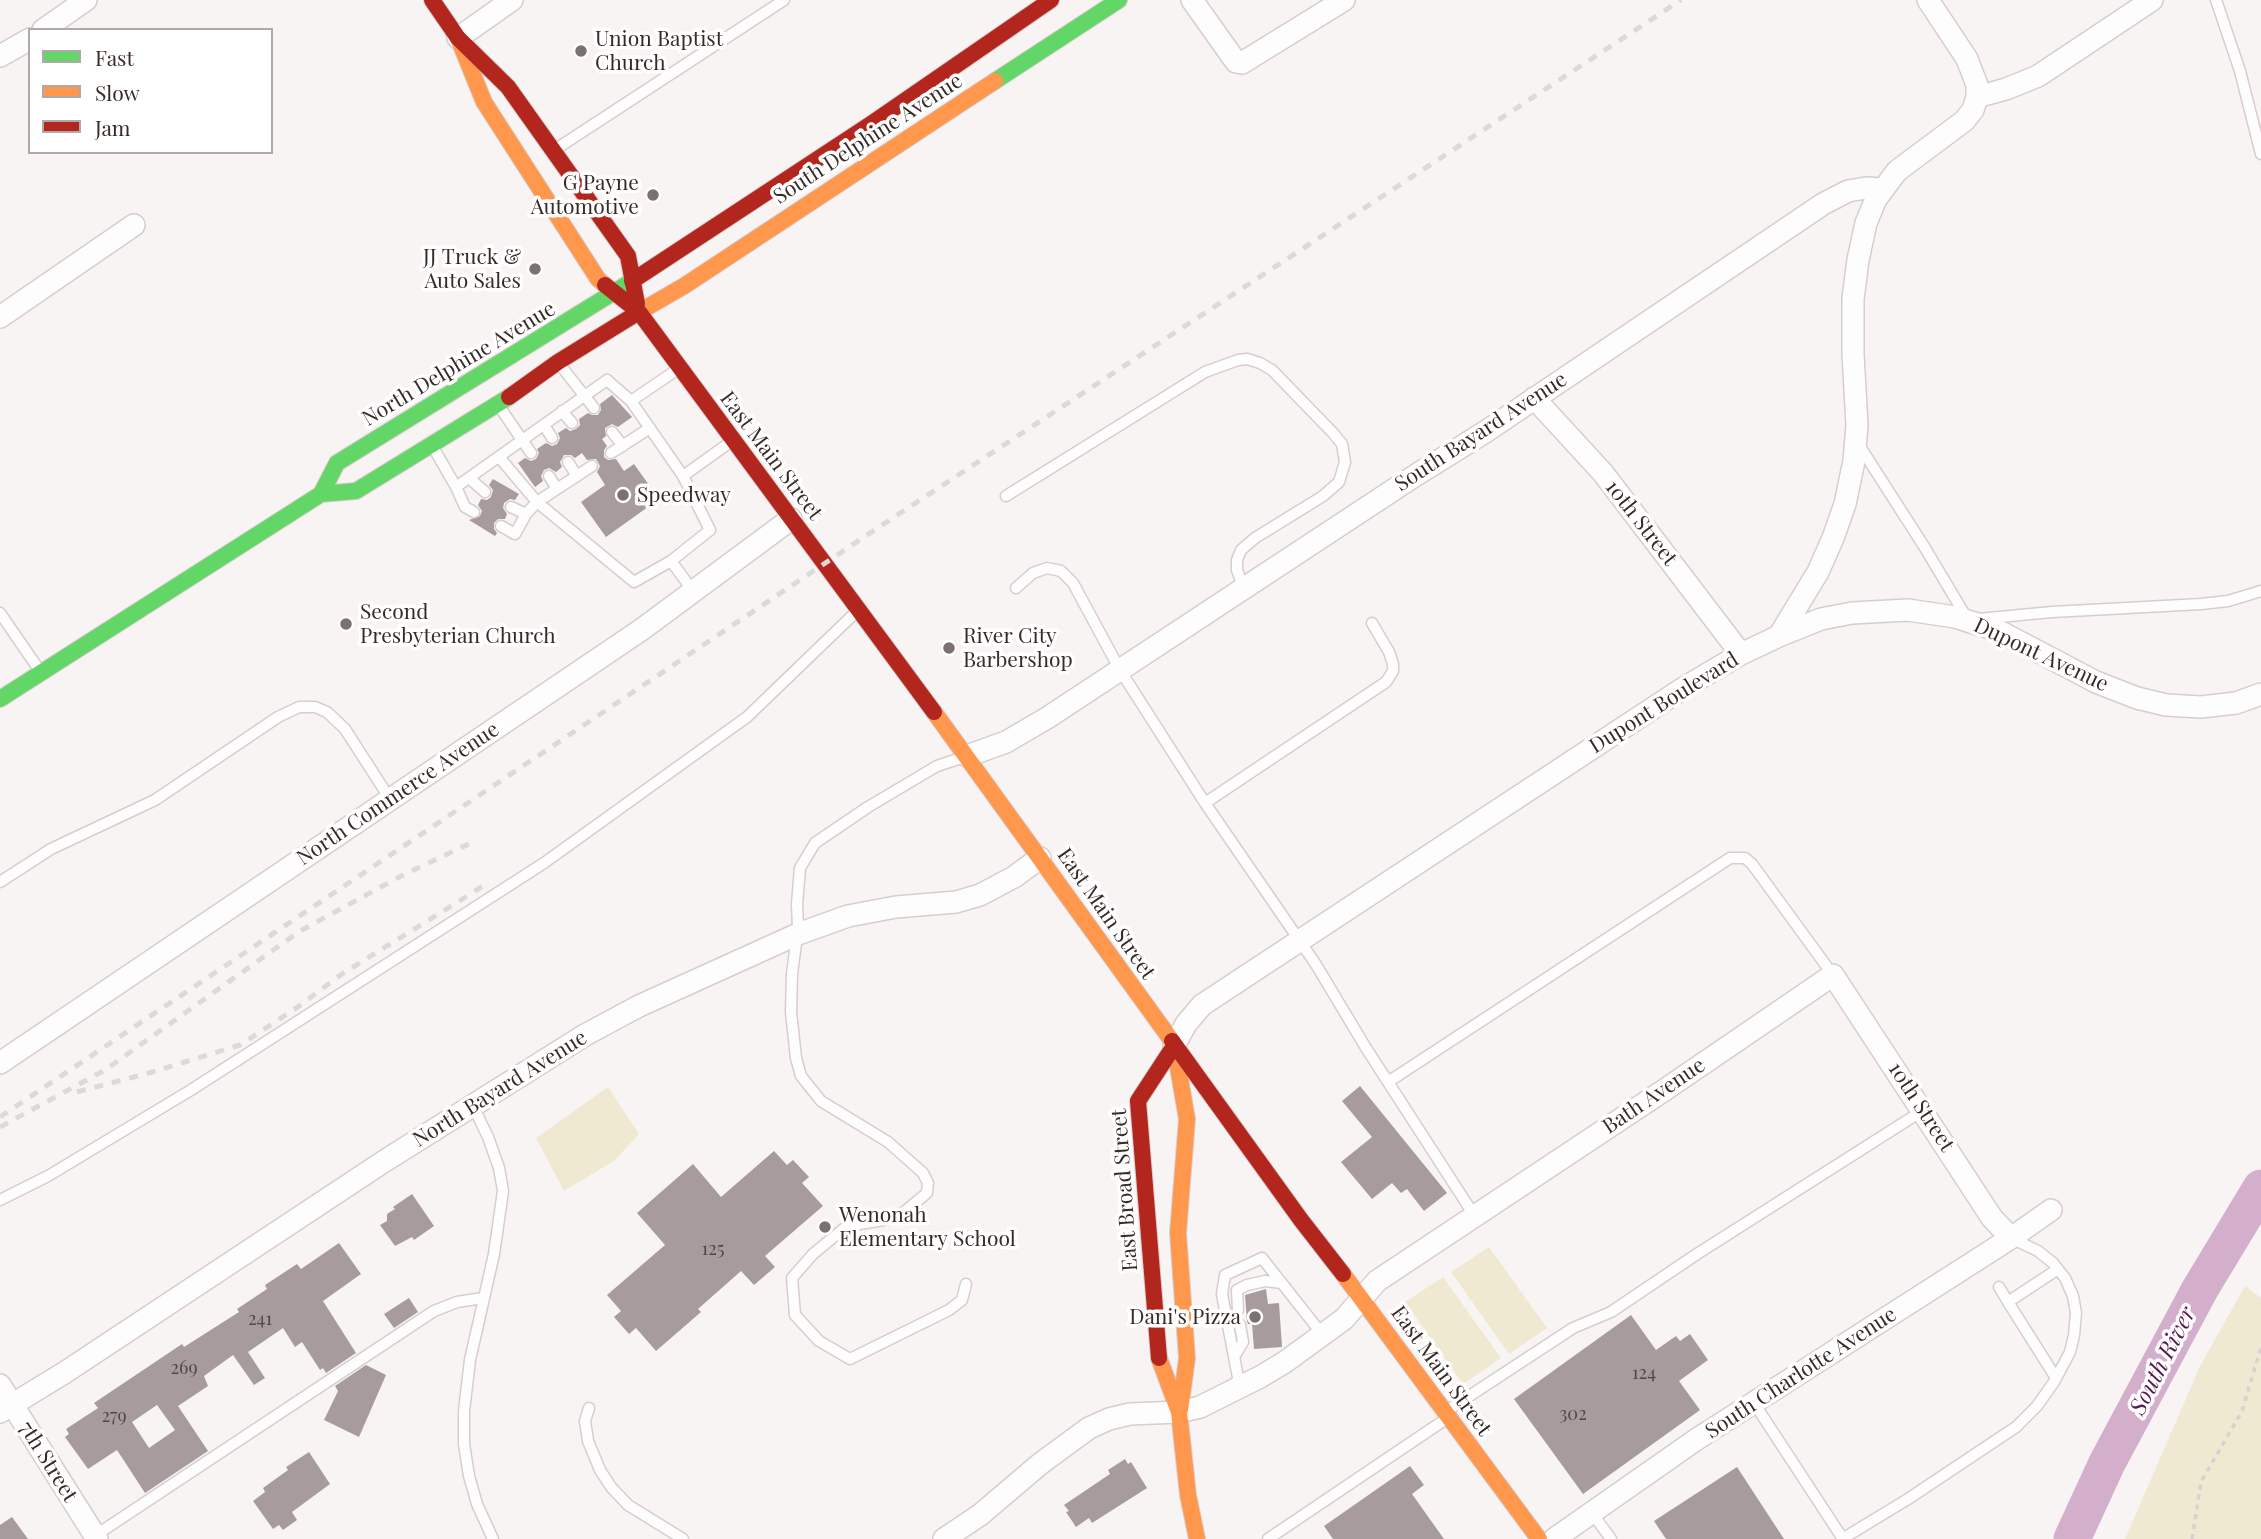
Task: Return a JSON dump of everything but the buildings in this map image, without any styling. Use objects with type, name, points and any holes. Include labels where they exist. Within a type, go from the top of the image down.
[{"type":"main road","name":"East Main Street","points":[[432,0],[458,38],[508,87],[628,256],[639,312]]},
{"type":"main road","name":"South Delphine Avenue","points":[[632,281],[872,124],[1051,0]]},
{"type":"main road","name":"South Delphine Avenue","points":[[639,312],[695,279],[1119,0]]},
{"type":"main road","name":"East Main Street","points":[[458,38],[484,102],[598,279],[639,312],[967,756],[1301,1220],[1362,1298],[1539,1539]]},
{"type":"main road","name":"North Delphine Avenue","points":[[321,494],[337,464],[632,281]]},
{"type":"main road","name":"North Delphine Avenue","points":[[0,699],[321,494],[356,491],[498,404],[558,362],[639,312]]},
{"type":"main road","name":"East Broad Street","points":[[1174,1046],[1187,1119],[1178,1233],[1187,1359],[1179,1412]]},
{"type":"main road","name":"East Broad Street","points":[[1174,1046],[1138,1101],[1158,1356],[1179,1412],[1188,1495],[1197,1539]]},
{"type":"street","points":[[46,28],[86,0]]},
{"type":"street","points":[[458,38],[512,0]]},
{"type":"street","points":[[1192,0],[1236,62],[1249,61],[1343,0]]},
{"type":"street","points":[[1779,636],[1818,572],[1845,504],[1856,441],[1853,299],[1866,223],[1882,189],[1897,171],[1964,121],[1973,110],[1977,97],[1977,85],[1967,59],[1928,0]]},
{"type":"street","points":[[1977,97],[2038,76],[2152,0]]},
{"type":"street","points":[[0,56],[28,39]]},
{"type":"street","name":"South Bayard Avenue","points":[[967,756],[1006,743],[1120,670],[1823,204],[1848,191],[1882,189]]},
{"type":"street","points":[[0,317],[134,226]]},
{"type":"street","name":"10th Street","points":[[1534,398],[1602,473],[1741,654]]},
{"type":"street","name":"North Commerce Avenue","points":[[0,1063],[641,630],[791,519]]},
{"type":"street","name":"Dupont Avenue","points":[[1779,636],[1821,619],[1852,613],[1908,610],[1968,620],[1999,631],[2096,682],[2137,698],[2166,705],[2201,707],[2236,703],[2261,694]]},
{"type":"street","name":"Dupont Boulevard","points":[[1174,1046],[1186,1024],[1202,1005],[1682,689],[1741,654],[1779,636]]},
{"type":"street","name":"North Bayard Avenue","points":[[6,1408],[85,1360],[295,1219],[585,1035],[639,1006],[798,934],[848,916],[896,906],[956,902],[980,895],[1014,877],[1040,858]]},
{"type":"street","name":"10th Street","points":[[1833,975],[1992,1218],[2011,1238]]},
{"type":"street","name":"Bath Avenue","points":[[944,1539],[980,1515],[1040,1464],[1089,1428],[1130,1414],[1179,1412],[1200,1407],[1285,1362],[1344,1319],[1377,1281],[1833,975]]},
{"type":"street","name":"South Charlotte Avenue","points":[[1554,1539],[1754,1403],[2011,1238],[2050,1210]]},
{"type":"street","name":"7th Street","points":[[0,1385],[6,1408],[94,1538]]},
{"type":"lane","points":[[553,150],[784,0]]},
{"type":"lane","points":[[2216,0],[2261,153]]},
{"type":"lane","points":[[1006,496],[1205,372],[1238,360],[1247,359],[1261,363],[1272,370],[1333,433],[1342,444],[1345,462],[1339,482],[1323,496],[1255,538],[1241,550],[1237,570],[1244,589]]},
{"type":"lane","points":[[558,362],[594,408]]},
{"type":"lane","points":[[631,401],[680,368]]},
{"type":"lane","points":[[456,487],[607,380],[631,401],[684,476],[710,530],[671,561],[634,582],[537,502],[499,457]]},
{"type":"lane","points":[[498,404],[531,453]]},
{"type":"lane","points":[[562,411],[572,424]]},
{"type":"lane","points":[[544,425],[552,438]]},
{"type":"lane","points":[[611,453],[650,428]]},
{"type":"lane","points":[[612,432],[623,446]]},
{"type":"lane","points":[[684,476],[733,440]]},
{"type":"lane","points":[[1856,441],[1968,620],[2052,612],[2201,604],[2228,601],[2261,591]]},
{"type":"lane","points":[[431,444],[466,508],[474,512]]},
{"type":"lane","points":[[568,462],[577,475]]},
{"type":"lane","points":[[501,526],[515,534],[526,514],[537,502],[592,466]]},
{"type":"lane","points":[[549,476],[557,489]]},
{"type":"lane","points":[[469,478],[485,492]]},
{"type":"lane","points":[[511,507],[526,514]]},
{"type":"lane","points":[[671,561],[694,591]]},
{"type":"lane","points":[[1016,588],[1040,570],[1047,568],[1060,571],[1073,583],[1120,670],[1205,803],[1315,963],[1474,1215]]},
{"type":"lane","points":[[0,1199],[48,1176],[191,1090],[544,863],[747,717],[859,609]]},
{"type":"lane","points":[[0,613],[41,672]]},
{"type":"lane","points":[[1205,803],[1386,682],[1393,671],[1393,664],[1390,652],[1372,624]]},
{"type":"lane","points":[[0,882],[51,849],[155,800],[278,717],[299,707],[315,707],[327,712],[345,729],[390,799]]},
{"type":"lane","points":[[966,1284],[962,1300],[949,1310],[850,1359],[819,1341],[796,1315],[792,1279],[813,1254],[847,1226],[884,1220],[904,1212],[927,1193],[928,1183],[923,1173],[888,1142],[821,1101],[802,1076],[796,1058],[791,1012],[792,974],[798,934],[800,868],[815,844],[868,807],[937,765],[967,756]]},
{"type":"lane","points":[[1388,1082],[1730,858],[1745,858],[1752,864],[1833,975]]},
{"type":"lane","points":[[473,1106],[499,1168],[503,1191],[494,1254],[470,1360],[464,1411],[464,1444],[469,1476],[477,1504],[493,1539]]},
{"type":"lane","points":[[1268,1539],[1573,1328],[1611,1312],[1922,1111]]},
{"type":"lane","points":[[1754,1403],[1842,1539],[1908,1499],[2016,1427],[2037,1406],[2070,1352],[2076,1313],[2073,1296],[2065,1278],[2038,1251],[2011,1238]]},
{"type":"lane","points":[[1240,1388],[1222,1294],[1225,1275],[1262,1258],[1322,1334]]},
{"type":"lane","points":[[2008,1302],[2058,1269]]},
{"type":"lane","points":[[1238,1310],[1237,1290],[1265,1281],[1282,1283]]},
{"type":"lane","points":[[1998,1287],[2056,1378]]},
{"type":"lane","points":[[94,1538],[434,1311],[457,1302],[484,1298]]},
{"type":"lane","points":[[1234,1357],[1242,1342],[1240,1325]]},
{"type":"lane","points":[[589,1408],[585,1421],[588,1441],[600,1470],[611,1487],[628,1505],[683,1539]]},
{"type":"lane","points":[[1592,1513],[1611,1539]]},
{"type":"path","points":[[2192,1539],[2201,1482],[2242,1411],[2261,1347]]},
{"type":"shaded area","points":[[608,1087],[639,1134],[614,1161],[564,1191],[536,1138]]},
{"type":"shaded area","points":[[1489,1247],[1547,1328],[1509,1354],[1451,1272]]},
{"type":"shaded area","points":[[1443,1277],[1501,1358],[1463,1384],[1405,1302]]},
{"type":"shaded area","points":[[2245,1286],[2261,1298],[2261,1539],[2125,1539],[2200,1366]]},
{"type":"waterway","name":"South River","points":[[2072,1539],[2107,1463],[2200,1289],[2261,1188]]},
{"type":"railway","points":[[0,1117],[873,531],[1681,0]]},
{"type":"railway","points":[[0,1127],[105,1070],[300,931],[403,875],[477,840]]},
{"type":"railway","points":[[77,1092],[240,1045],[342,974],[488,883]]},
{"type":"traffic: fast","points":[[995,81],[1119,0]]},
{"type":"traffic: fast","points":[[321,494],[337,463],[632,281]]},
{"type":"traffic: fast","points":[[0,699],[321,494],[356,491],[509,397]]},
{"type":"traffic: slow","points":[[458,38],[484,102],[598,279],[605,285]]},
{"type":"traffic: slow","points":[[639,312],[684,286],[995,81]]},
{"type":"traffic: slow","points":[[934,712],[1172,1041]]},
{"type":"traffic: slow","points":[[1176,1056],[1187,1119],[1178,1233],[1187,1358],[1180,1410]]},
{"type":"traffic: slow","points":[[1343,1274],[1539,1539]]},
{"type":"traffic: slow","points":[[1159,1358],[1179,1412],[1188,1495],[1197,1539]]},
{"type":"traffic: jam","points":[[432,0],[458,38],[508,87],[628,256],[637,304]]},
{"type":"traffic: jam","points":[[632,281],[871,124],[1051,0]]},
{"type":"traffic: jam","points":[[605,285],[639,312],[934,712]]},
{"type":"traffic: jam","points":[[509,397],[558,362],[639,312]]},
{"type":"traffic: jam","points":[[1172,1041],[1343,1274]]},
{"type":"traffic: jam","points":[[1159,1358],[1138,1101],[1174,1046]]},
{"type":"place","name":"Union Baptist Church","points":[[581,51]]},
{"type":"place","name":"G Payne Automotive","points":[[653,195]]},
{"type":"place","name":"JJ Truck & Auto Sales","points":[[535,269]]},
{"type":"place","name":"Speedway","points":[[623,495]]},
{"type":"place","name":"Second Presbyterian Church","points":[[346,624]]},
{"type":"place","name":"River City Barbershop","points":[[949,648]]},
{"type":"place","name":"Wenonah Elementary School","points":[[825,1227]]},
{"type":"place","name":"Dani's Pizza","points":[[1255,1317]]}]
